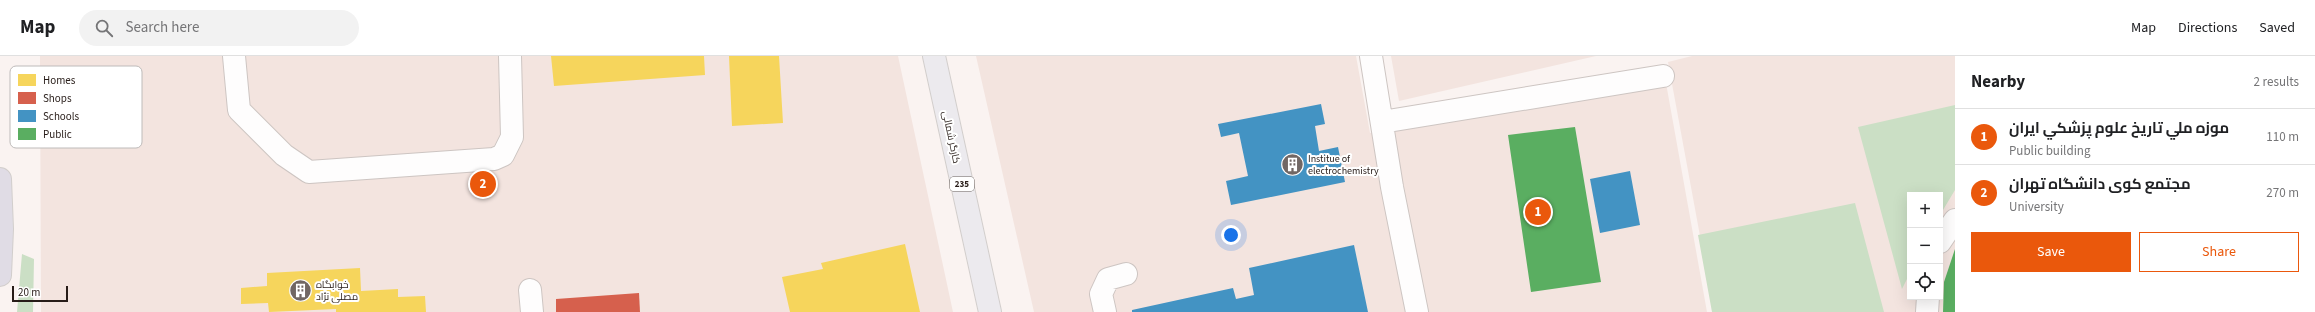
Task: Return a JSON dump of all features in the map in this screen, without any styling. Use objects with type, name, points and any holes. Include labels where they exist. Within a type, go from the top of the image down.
[{"type":"highway","points":[[0,179],[2,229],[0,275]]},
{"type":"main road","name":"کارگر شمالی","points":[[934,56],[990,312]]},
{"type":"lane","points":[[234,56],[239,110],[284,155],[309,172],[494,159],[503,155],[512,137],[510,56]]},
{"type":"lane","points":[[1371,56],[1417,312]]},
{"type":"lane","points":[[1382,122],[1663,76]]},
{"type":"lane","points":[[1943,238],[1955,220]]},
{"type":"lane","points":[[1105,312],[1101,294],[1108,278],[1126,274]]},
{"type":"lane","points":[[530,290],[532,312]]},
{"type":"lane","points":[[1927,312],[1928,300]]},
{"type":"shaded area","points":[[40,56],[898,56],[953,312],[41,312],[40,148],[142,148],[142,66],[40,66]]},
{"type":"shaded area","points":[[976,56],[1356,56],[1370,133],[1666,83],[1707,312],[1034,312]]},
{"type":"shaded area","points":[[1391,56],[1596,56],[1399,101]]},
{"type":"shaded area","points":[[1692,56],[1955,56],[1955,312],[1714,312],[1668,62]]},
{"type":"green space","points":[[1955,105],[1955,190],[1943,210],[1943,192],[1907,192],[1907,279],[1902,289],[1858,127]]},
{"type":"green space","points":[[1855,203],[1884,312],[1712,312],[1698,235]]},
{"type":"green space","points":[[22,254],[34,259],[33,312],[17,312]]},
{"type":"building: Homes","points":[[551,56],[704,56],[705,75],[554,86]]},
{"type":"building: Homes","points":[[729,56],[779,56],[783,123],[732,126]]},
{"type":"building: Homes","points":[[905,244],[920,312],[790,312],[782,277],[823,269],[821,263]]},
{"type":"building: Homes","name":"خوابگاه مصلی نژاد","points":[[360,268],[361,291],[398,289],[398,297],[425,296],[426,312],[336,312],[336,309],[269,312],[268,303],[241,304],[241,288],[267,286],[267,273]]},
{"type":"building: Shops","points":[[639,293],[640,312],[556,312],[556,299]]},
{"type":"building: Schools","name":"Institue of electrochemistry","points":[[1321,104],[1325,124],[1315,126],[1319,151],[1338,147],[1345,182],[1231,205],[1226,181],[1248,176],[1239,133],[1221,137],[1218,124]]},
{"type":"building: Schools","points":[[1630,171],[1640,225],[1600,233],[1590,179]]},
{"type":"building: Schools","points":[[1354,245],[1368,312],[1132,312],[1132,310],[1233,288],[1236,299],[1254,295],[1249,268]]},
{"type":"building: Public","points":[[1575,127],[1601,282],[1531,292],[1508,135]]},
{"type":"building: Public","points":[[1955,249],[1955,312],[1943,312],[1944,282]]},
{"type":"place","name":"Institue of electrochemistry","points":[[1293,164]]},
{"type":"place","name":"مجتمع کوی دانشگاه تهران","points":[[483,184]]},
{"type":"place","name":"موزه ملي تاريخ علوم پزشكي ايران","points":[[1538,212]]},
{"type":"place","name":"خوابگاه مصلی نژاد","points":[[301,290]]}]
